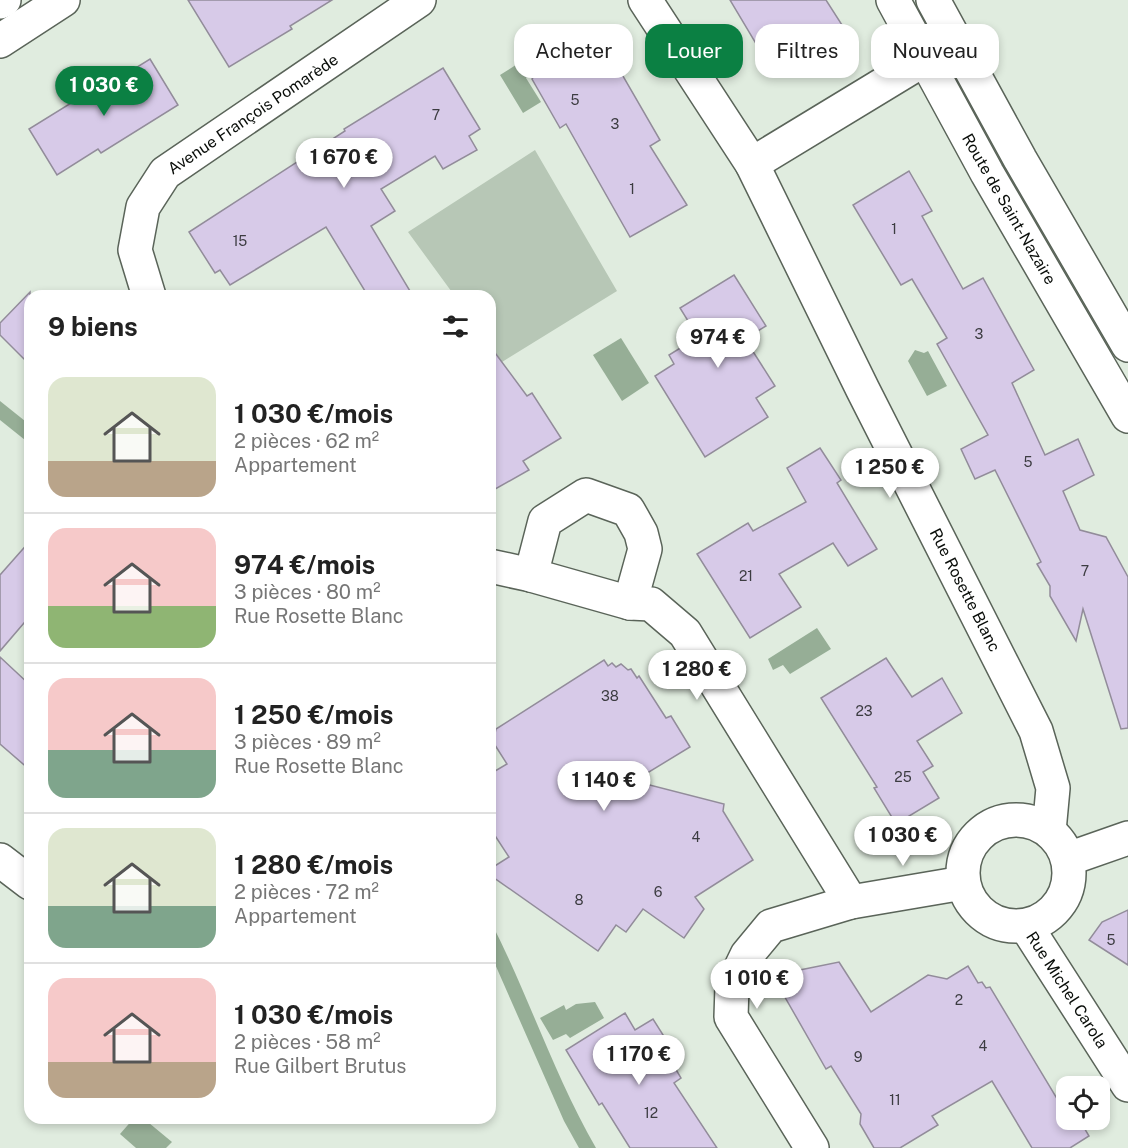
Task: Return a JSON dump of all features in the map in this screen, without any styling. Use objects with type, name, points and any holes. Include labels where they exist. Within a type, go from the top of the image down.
[{"type":"street","points":[[0,3],[4,0]]},
{"type":"street","points":[[0,41],[63,0]]},
{"type":"street","name":"Avenue François Pomarède","points":[[147,290],[135,250],[143,207],[165,173],[419,0]]},
{"type":"street","points":[[645,0],[752,164],[894,78]]},
{"type":"street","name":"Route de Saint-Nazaire","points":[[893,0],[906,24]]},
{"type":"street","points":[[933,0],[947,24]]},
{"type":"street","name":"Route de Saint-Nazaire","points":[[935,78],[987,173],[1128,416]]},
{"type":"street","points":[[976,78],[1020,159],[1128,345]]},
{"type":"street","name":"Rue Rosette Blanc","points":[[752,164],[863,390],[1036,731],[1053,788],[1049,831]]},
{"type":"street","points":[[531,574],[545,520],[586,495],[628,510],[641,533],[645,549],[630,603]]},
{"type":"street","points":[[496,567],[531,574],[630,603],[651,604],[685,633],[851,902]]},
{"type":"street","points":[[1015,819],[1033,822],[1049,831],[1061,844],[1068,859],[1070,877],[1065,894],[1056,909],[1042,920],[1026,926],[1008,927],[978,912],[963,883],[963,864],[969,846],[981,832],[997,823],[1015,819]]},
{"type":"street","points":[[1068,859],[1128,838]]},
{"type":"street","points":[[0,860],[24,878]]},
{"type":"street","points":[[812,1148],[731,1017],[732,986],[747,955],[771,926],[851,902],[963,883]]},
{"type":"street","name":"Rue Michel Carola","points":[[1026,926],[1128,1085]]},
{"type":"shaded area","points":[[514,66],[514,78],[526,78],[541,102],[523,113],[500,75]]},
{"type":"shaded area","points":[[535,150],[617,291],[502,362],[496,353],[496,290],[450,290],[408,232]]},
{"type":"shaded area","points":[[621,338],[649,383],[622,401],[593,355]]},
{"type":"shaded area","points":[[915,350],[924,353],[928,351],[947,386],[927,396],[908,361]]},
{"type":"shaded area","points":[[0,401],[24,420],[24,439],[0,420]]},
{"type":"shaded area","points":[[817,628],[831,649],[790,674],[783,665],[773,670],[768,659]]},
{"type":"shaded area","points":[[496,932],[567,1092],[596,1148],[579,1148],[564,1121],[496,966]]},
{"type":"shaded area","points":[[595,1002],[604,1018],[570,1038],[566,1034],[553,1040],[540,1018],[564,1005],[566,1010],[576,1004]]},
{"type":"shaded area","points":[[129,1124],[150,1124],[172,1142],[166,1148],[136,1148],[120,1134]]},
{"type":"building","points":[[188,0],[332,0],[290,26],[292,29],[229,67]]},
{"type":"building","points":[[730,0],[826,0],[841,24],[755,24],[755,42]]},
{"type":"building","points":[[150,59],[178,105],[101,153],[98,149],[57,175],[29,129],[92,90],[94,94]]},
{"type":"building","points":[[443,68],[480,129],[469,136],[477,150],[443,169],[435,156],[381,189],[395,211],[371,226],[409,290],[364,290],[326,227],[230,285],[220,270],[215,273],[189,232],[345,131],[344,129]]},
{"type":"building","points":[[624,78],[660,140],[650,146],[687,205],[630,237],[566,124],[560,128],[532,79]]},
{"type":"building","points":[[909,171],[932,211],[922,216],[963,289],[983,278],[1034,370],[1012,383],[1045,455],[1078,439],[1094,475],[1063,491],[1080,530],[1106,537],[1128,577],[1128,728],[1121,729],[1083,609],[1076,641],[1050,596],[1050,586],[1037,564],[1041,562],[995,470],[975,479],[961,449],[988,435],[937,344],[947,338],[912,279],[901,285],[853,205]]},
{"type":"building","points":[[734,275],[766,326],[745,339],[775,386],[756,398],[768,417],[705,457],[655,376],[674,364],[669,355],[698,337],[680,308]]},
{"type":"building","points":[[24,298],[24,359],[0,335],[0,323]]},
{"type":"building","points":[[496,354],[527,396],[532,393],[561,438],[523,461],[529,470],[496,489]]},
{"type":"building","points":[[820,448],[841,480],[837,483],[877,549],[848,566],[833,543],[779,574],[801,607],[750,638],[697,554],[748,523],[753,531],[806,502],[787,468]]},
{"type":"building","points":[[24,548],[24,623],[0,651],[0,575]]},
{"type":"building","points":[[0,657],[24,679],[24,765],[0,744]]},
{"type":"building","points":[[886,658],[912,697],[942,678],[962,713],[917,741],[933,766],[923,772],[939,798],[896,824],[874,788],[877,787],[821,698]]},
{"type":"building","points":[[604,660],[608,666],[612,663],[616,667],[621,664],[628,670],[631,669],[637,678],[639,676],[666,718],[671,716],[690,747],[634,781],[724,804],[723,811],[753,860],[695,897],[704,909],[684,938],[643,909],[626,932],[616,925],[598,951],[496,879],[496,865],[509,857],[496,837],[496,770],[507,764],[496,747],[496,729]]},
{"type":"building","points":[[1128,910],[1128,965],[1089,940],[1102,922]]},
{"type":"building","points":[[839,962],[871,1012],[928,975],[947,979],[968,966],[978,983],[982,982],[986,988],[990,987],[1056,1097],[1056,1130],[1085,1130],[1089,1136],[1070,1148],[1032,1148],[992,1081],[932,1116],[938,1125],[900,1148],[874,1148],[860,1124],[861,1114],[831,1066],[826,1069],[782,992],[783,981],[790,972]]},
{"type":"building","points":[[625,1013],[635,1030],[653,1019],[677,1057],[671,1061],[681,1078],[674,1083],[717,1148],[630,1148],[602,1103],[599,1105],[566,1050]]}]
